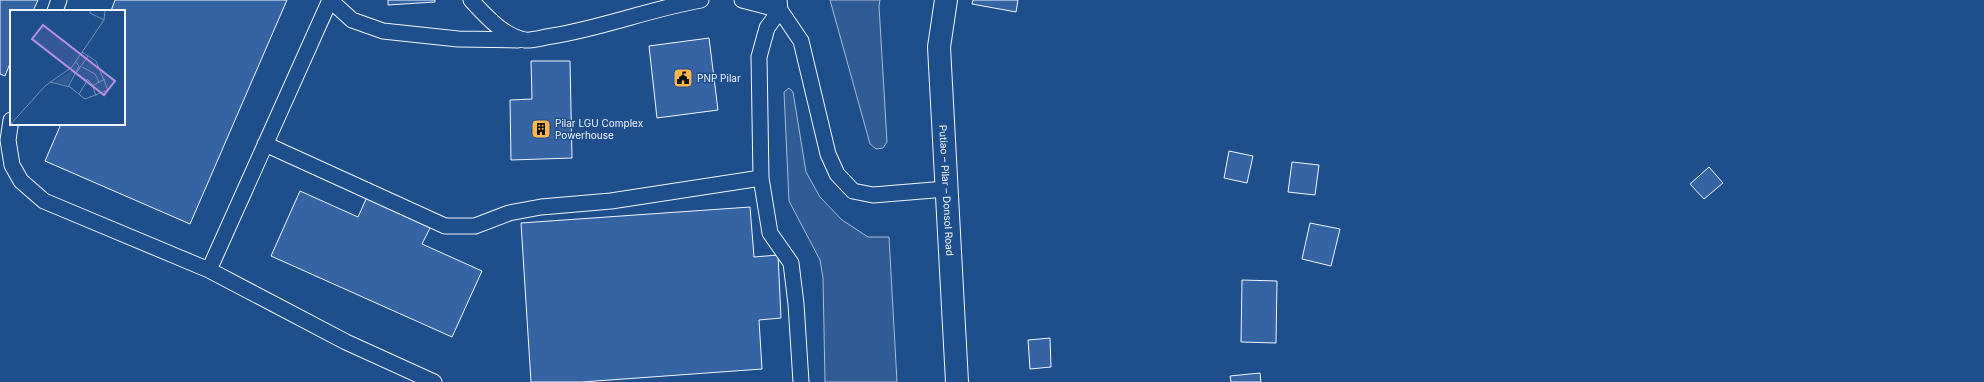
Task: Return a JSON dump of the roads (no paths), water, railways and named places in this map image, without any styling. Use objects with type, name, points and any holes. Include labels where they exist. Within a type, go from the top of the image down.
[{"type":"main road","name":"Putiao – Pilar – Donsol Road","points":[[946,0],[939,47],[957,382]]},
{"type":"lane","points":[[55,10],[60,0]]},
{"type":"lane","points":[[209,270],[330,0],[352,20],[383,31],[458,39],[525,40],[572,33],[680,4],[701,0]]},
{"type":"lane","points":[[472,0],[484,14],[506,32],[525,40]]},
{"type":"lane","points":[[742,0],[779,5]]},
{"type":"lane","points":[[779,5],[766,28],[759,57],[761,178],[770,233],[791,263],[796,304],[801,382]]},
{"type":"lane","points":[[779,5],[801,41],[828,154],[837,174],[853,191],[873,196],[946,189]]},
{"type":"lane","points":[[10,125],[8,140],[12,165],[21,180],[44,201],[209,270],[346,342],[434,382]]},
{"type":"lane","points":[[265,144],[445,226],[475,226],[510,213],[540,207],[611,201],[761,178]]},
{"type":"place","name":"PNP Pilar","points":[[683,78]]},
{"type":"place","name":"Pilar LGU Complex Powerhouse","points":[[541,129]]}]
